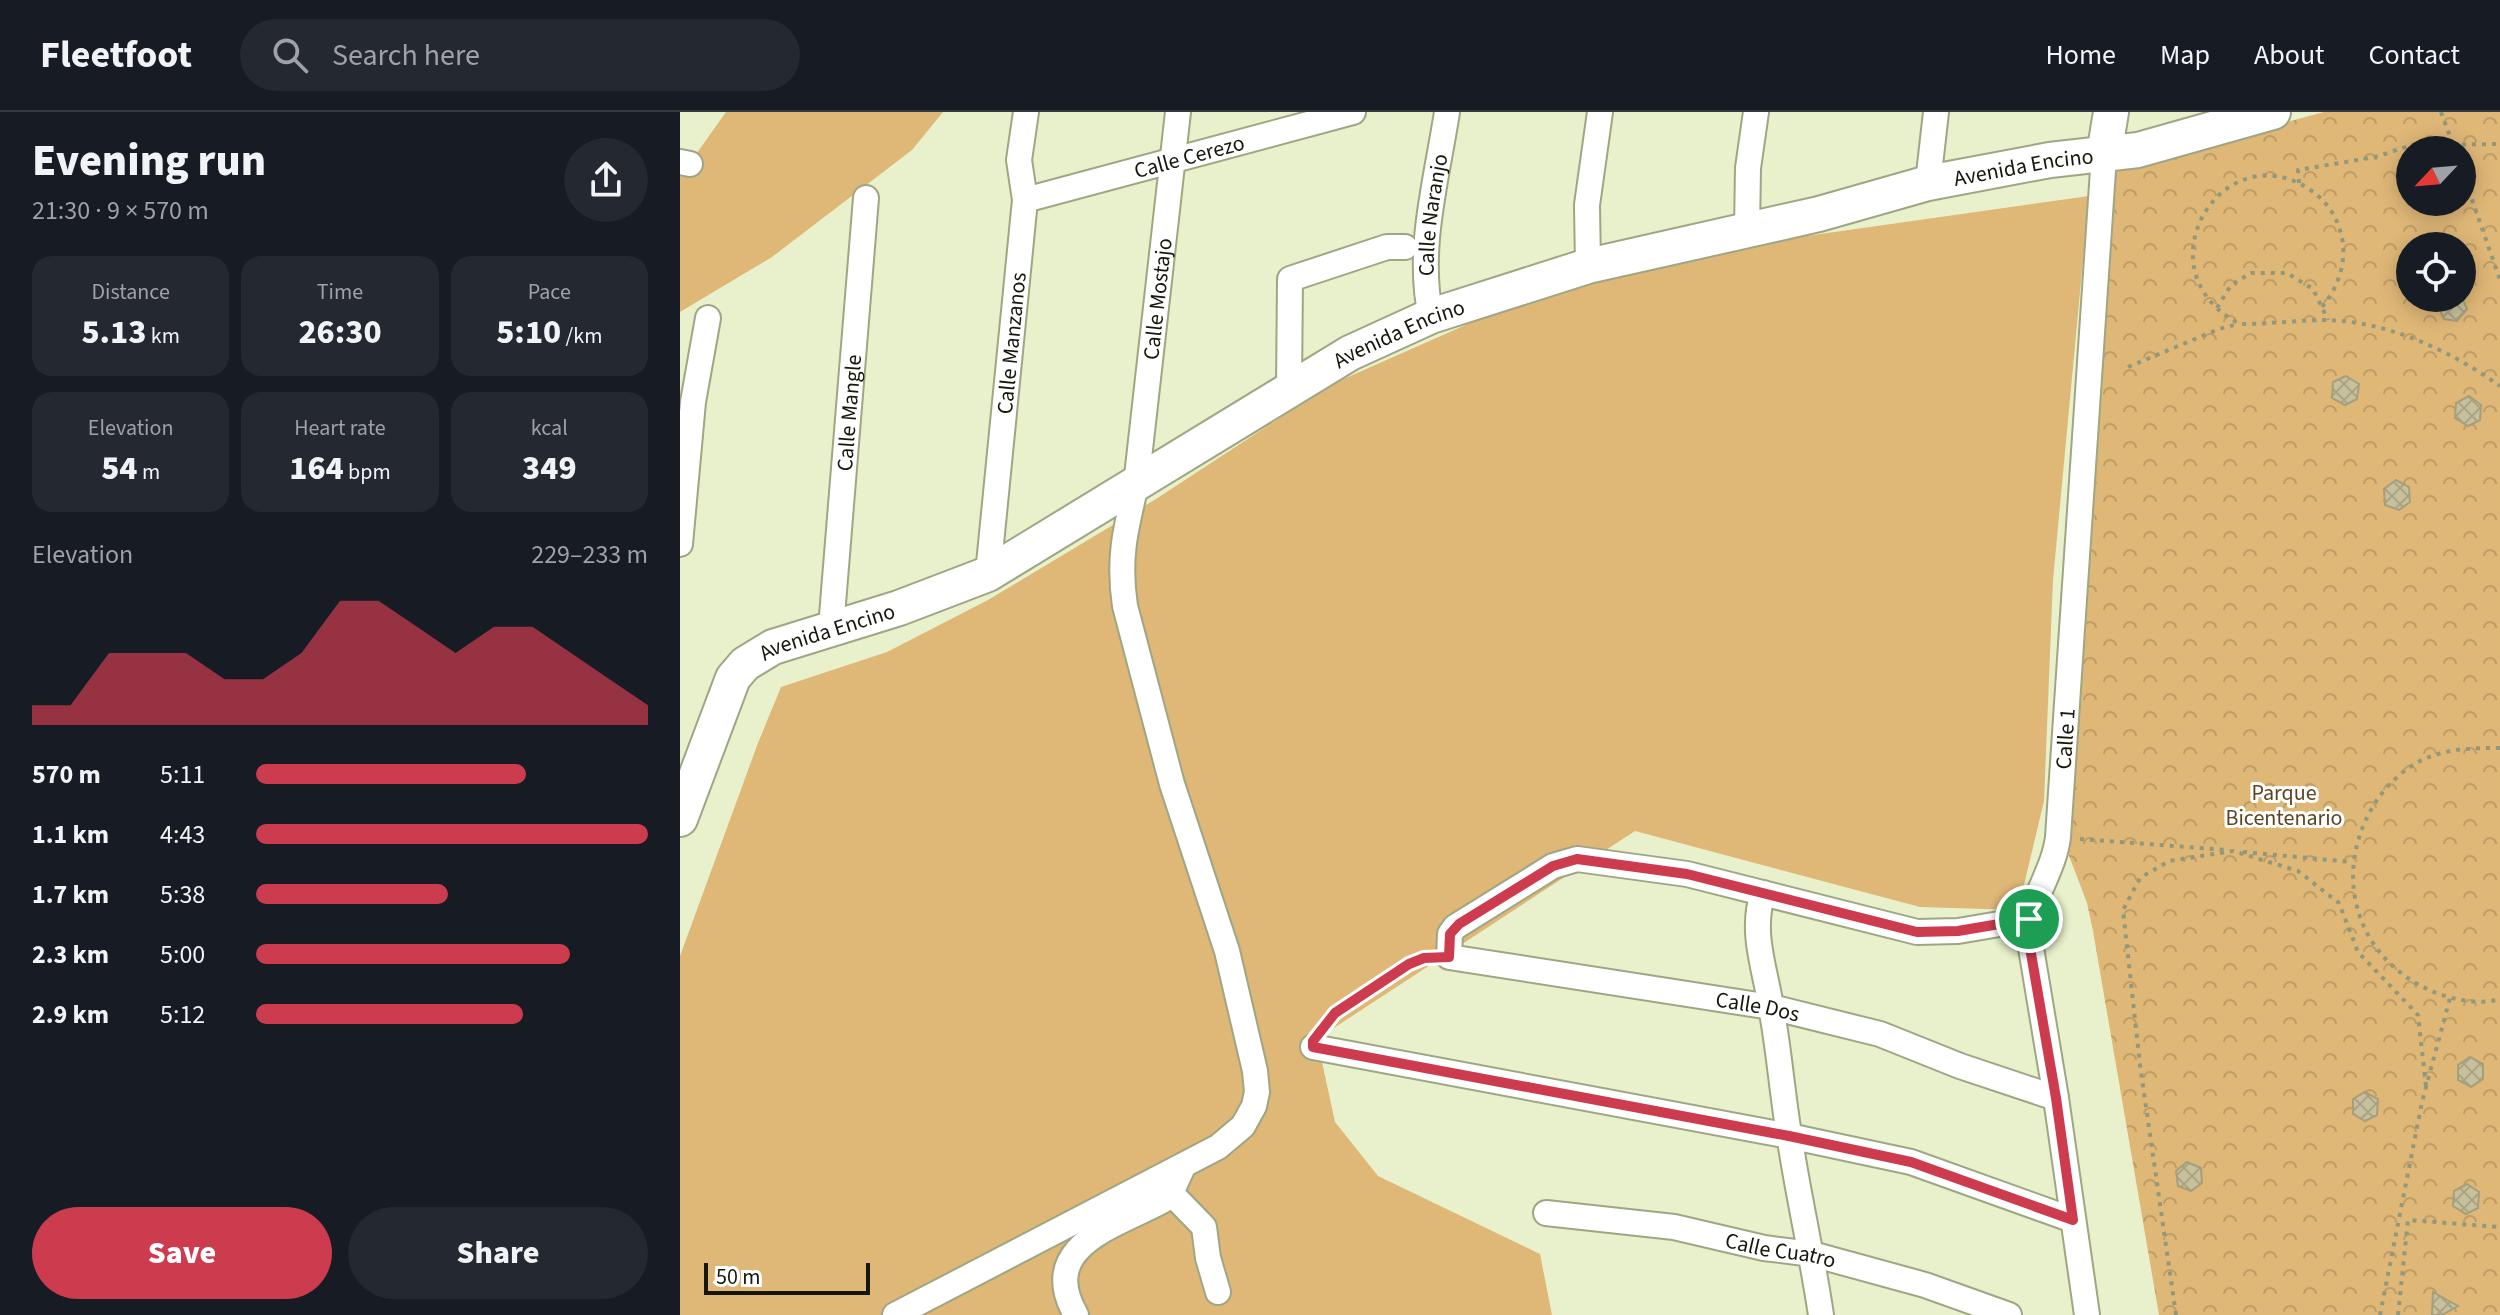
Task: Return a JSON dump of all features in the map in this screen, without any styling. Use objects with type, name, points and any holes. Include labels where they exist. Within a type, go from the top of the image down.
[{"type":"main road","points":[[2104,155],[2111,112]]},
{"type":"main road","name":"Avenida Encino","points":[[680,819],[733,678],[745,664],[760,654],[899,608],[988,574],[1350,353],[1431,316],[1588,266],[1819,214],[1928,183],[2050,160],[2138,150],[2273,112]]},
{"type":"street","name":"Calle Manzanos","points":[[988,574],[1025,200],[1019,160],[1026,112]]},
{"type":"street","name":"Calle Mostajo","points":[[895,1315],[1218,1147],[1243,1126],[1254,1106],[1257,1092],[1255,1071],[1227,951],[1172,784],[1125,606],[1121,579],[1122,543],[1136,485],[1178,112]]},
{"type":"street","name":"Calle Cerezo","points":[[1025,200],[1353,112]]},
{"type":"street","name":"Calle Naranjo","points":[[1431,316],[1426,292],[1426,262],[1447,112]]},
{"type":"street","points":[[1588,266],[1587,205],[1600,112]]},
{"type":"street","points":[[1747,230],[1748,168],[1756,112]]},
{"type":"street","points":[[1928,183],[1936,112]]},
{"type":"street","name":"Calle 1","points":[[2087,1315],[2056,1098],[2029,942],[2029,919],[2054,860],[2058,837],[2104,155]]},
{"type":"street","name":"Calle Mangle","points":[[831,628],[866,198]]},
{"type":"street","points":[[1289,389],[1290,279],[1387,247],[1405,247]]},
{"type":"street","points":[[680,544],[683,469],[708,318]]},
{"type":"street","points":[[1449,957],[1450,934],[1455,927],[1564,861],[1598,861],[1672,872],[1917,932],[1958,931],[2029,919]]},
{"type":"street","points":[[1763,893],[1756,930],[1821,1315]]},
{"type":"street","name":"Calle Dos","points":[[1449,957],[1771,1007],[1880,1034],[1960,1066],[2056,1098]]},
{"type":"street","points":[[1313,1047],[1789,1136],[1911,1162],[2073,1220]]},
{"type":"street","points":[[1076,1315],[1065,1285],[1065,1272],[1073,1253],[1081,1244],[1164,1200],[1171,1193],[1183,1167]]},
{"type":"street","points":[[1171,1193],[1204,1227],[1208,1258],[1218,1292]]},
{"type":"street","name":"Calle Cuatro","points":[[1546,1213],[1674,1227],[1764,1248],[1812,1254],[1925,1285],[2009,1315]]},
{"type":"path","points":[[2441,112],[2450,136]]},
{"type":"path","points":[[2476,146],[2500,144]]},
{"type":"path","points":[[2299,183],[2298,170],[2375,157],[2396,150]]},
{"type":"path","points":[[2240,324],[2217,308],[2204,293],[2193,261],[2197,227],[2205,210],[2218,195],[2253,178],[2268,176],[2299,183],[2327,204],[2342,234],[2344,249],[2342,273],[2322,307]]},
{"type":"path","points":[[2476,211],[2500,280]]},
{"type":"path","points":[[2217,308],[2231,285],[2251,273],[2287,273],[2313,289],[2328,320]]},
{"type":"path","points":[[2128,367],[2219,329],[2240,324],[2328,320],[2364,324],[2412,339],[2450,354],[2500,386]]},
{"type":"path","points":[[2500,748],[2462,747],[2421,760],[2387,786],[2363,821],[2352,862],[2355,899],[2367,933],[2388,962],[2416,985],[2450,998],[2500,999]]},
{"type":"path","points":[[2058,837],[2352,862]]},
{"type":"path","points":[[2176,1315],[2140,1065],[2123,910],[2140,878],[2169,861],[2233,851],[2298,871],[2339,903],[2358,952],[2418,1015],[2426,1086]]},
{"type":"path","points":[[1313,1047],[1313,1041],[1335,1013],[1409,964],[1424,958],[1449,957]]},
{"type":"path","points":[[2380,1315],[2426,1086],[2450,998]]},
{"type":"path","points":[[2398,1315],[2408,1220],[2500,1227]]},
{"type":"green space","points":[[726,112],[943,112],[912,150],[772,257],[680,312],[680,177]]},
{"type":"green space","name":"Parque Bicentenario","points":[[2324,112],[2500,112],[2500,1315],[2159,1315],[2093,931],[2087,903],[2063,840],[2098,445],[2115,169]]},
{"type":"green space","points":[[2089,196],[2053,580],[2044,801],[2018,910],[1920,907],[1635,831],[1317,1039],[1335,1122],[1378,1176],[1540,1254],[1552,1315],[680,1315],[680,956],[781,687],[887,652],[988,600],[1156,499],[1330,385],[1601,265]]},
{"type":"building","points":[[2441,312],[2464,312],[2457,321],[2444,319]]},
{"type":"building","points":[[2346,376],[2359,384],[2357,399],[2345,405],[2332,398],[2333,382]]},
{"type":"building","points":[[2469,396],[2481,405],[2480,420],[2468,426],[2455,418],[2456,403]]},
{"type":"building","points":[[2396,480],[2409,487],[2410,502],[2399,510],[2385,505],[2384,489]]},
{"type":"building","points":[[2470,1057],[2483,1064],[2483,1079],[2471,1087],[2458,1080],[2458,1065]]},
{"type":"building","points":[[2365,1092],[2378,1099],[2377,1115],[2365,1121],[2353,1114],[2353,1099]]},
{"type":"building","points":[[2187,1162],[2201,1168],[2202,1183],[2191,1191],[2178,1186],[2176,1171]]},
{"type":"building","points":[[2467,1184],[2479,1192],[2478,1208],[2466,1214],[2453,1206],[2454,1191]]},
{"type":"building","points":[[2433,1292],[2458,1306],[2442,1315],[2432,1315]]},
{"type":"route","points":[[1564,861],[1598,861],[1687,874],[1917,932],[1958,931],[2029,919],[2029,942],[2073,1220],[1911,1162],[1789,1136],[1313,1047],[1313,1041],[1335,1013],[1409,964],[1424,958],[1449,957],[1450,934],[1455,927],[1564,861]]}]
